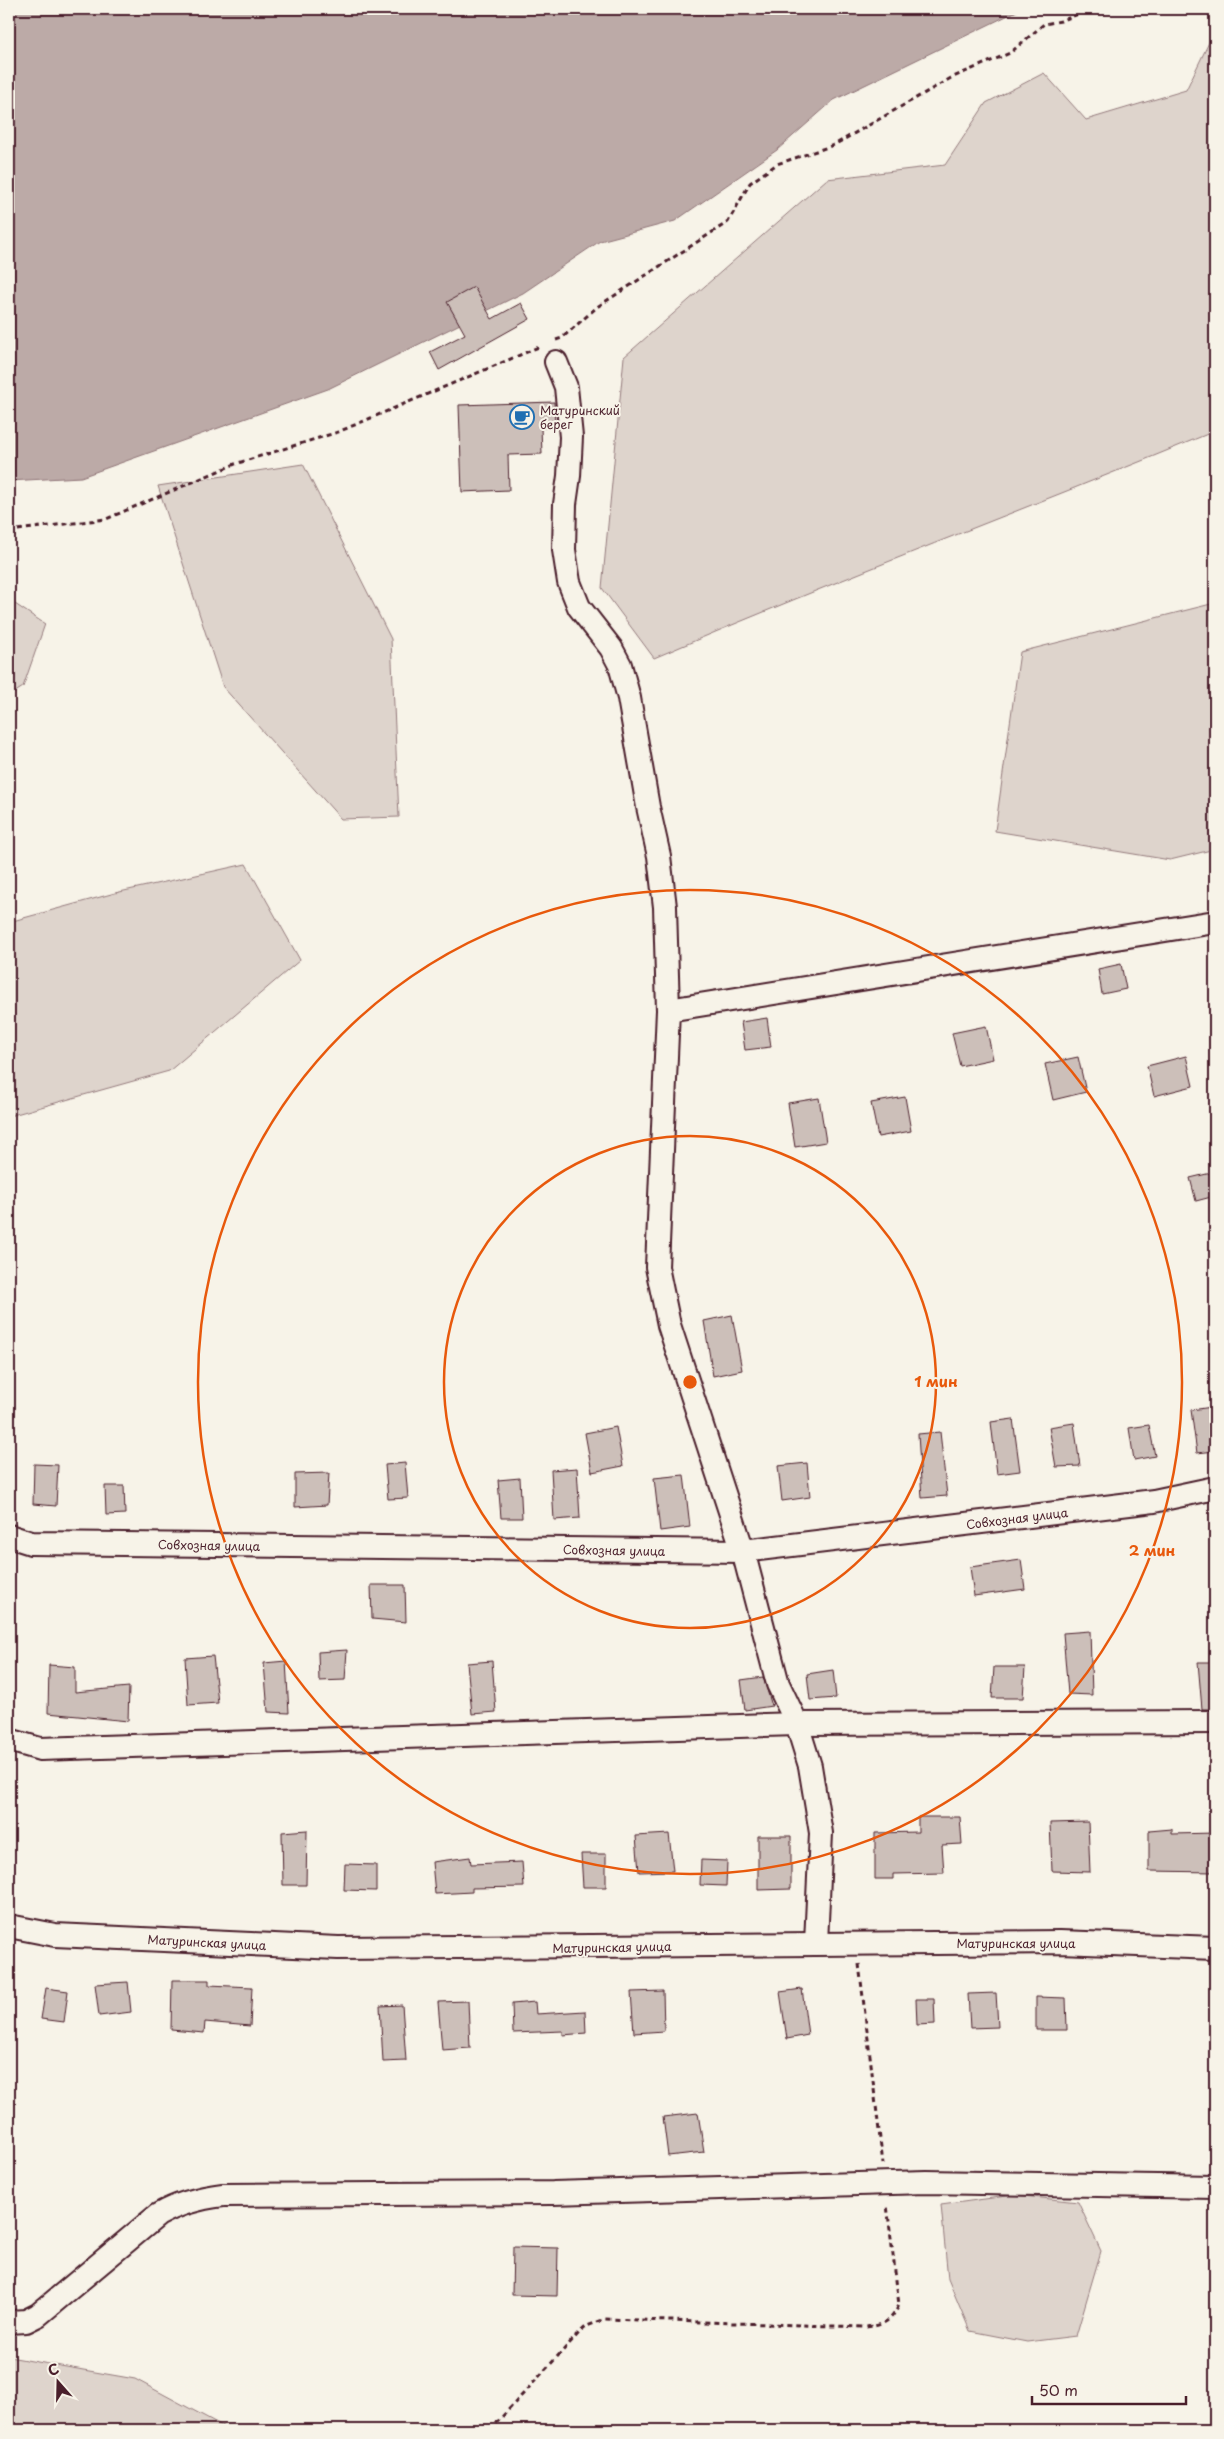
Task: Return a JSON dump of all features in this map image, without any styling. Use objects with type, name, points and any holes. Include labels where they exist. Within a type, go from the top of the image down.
[{"type":"street","points":[[551,350],[566,387],[571,437],[570,476],[565,504],[564,550],[569,582],[579,607],[611,648],[620,665],[629,698],[648,807],[659,856],[665,907],[668,1010],[657,1268],[669,1325],[743,1551],[778,1684],[796,1724],[810,1766],[821,1833],[816,1944]]},
{"type":"street","points":[[668,1010],[1215,922]]},
{"type":"street","name":"Совхозная улица","points":[[9,1536],[31,1543],[743,1551],[1154,1501],[1215,1488]]},
{"type":"street","points":[[9,1740],[40,1749],[796,1724],[1215,1722]]},
{"type":"street","name":"Матуринская улица","points":[[9,1926],[55,1935],[338,1948],[1060,1942],[1215,1948]]},
{"type":"street","points":[[9,2322],[26,2321],[38,2315],[158,2215],[175,2206],[196,2199],[223,2195],[553,2193],[885,2183],[993,2182],[1215,2187]]},
{"type":"path","points":[[9,531],[106,519],[235,464],[338,432],[489,369],[517,354],[551,350],[597,307],[728,222],[750,183],[777,164],[834,145],[951,78],[1010,53],[1044,24],[1061,21],[1090,9]]},
{"type":"path","points":[[490,2430],[579,2333],[587,2326],[605,2319],[865,2327],[878,2326],[888,2321],[899,2305],[856,1943]]},
{"type":"shaded area","points":[[9,9],[1021,9],[834,100],[777,150],[675,221],[600,241],[523,293],[328,389],[81,477],[9,481]]},
{"type":"shaded area","points":[[1215,30],[1215,431],[724,628],[654,658],[602,588],[624,357],[827,179],[945,165],[986,103],[1044,73],[1086,120],[1186,90]]},
{"type":"shaded area","points":[[303,464],[391,639],[399,817],[341,819],[223,687],[158,486]]},
{"type":"shaded area","points":[[9,600],[45,624],[23,687],[9,696]]},
{"type":"shaded area","points":[[1215,603],[1215,849],[1170,860],[995,831],[1020,652]]},
{"type":"shaded area","points":[[246,864],[300,960],[169,1071],[9,1116],[9,922],[115,893]]},
{"type":"shaded area","points":[[1014,2195],[1078,2202],[1101,2251],[1076,2336],[1027,2342],[970,2331],[948,2279],[941,2205]]},
{"type":"shaded area","points":[[9,2357],[135,2379],[230,2430],[9,2430]]},
{"type":"building","points":[[474,287],[492,319],[521,303],[530,319],[439,370],[430,352],[465,334],[447,302]]},
{"type":"building","points":[[554,402],[555,427],[541,428],[542,454],[508,455],[509,490],[462,492],[459,405]]},
{"type":"building","points":[[1121,964],[1126,989],[1102,994],[1098,969]]},
{"type":"building","points":[[767,1018],[771,1047],[745,1050],[741,1022]]},
{"type":"building","points":[[986,1026],[993,1059],[960,1066],[952,1033]]},
{"type":"building","points":[[1186,1056],[1193,1086],[1154,1096],[1147,1066]]},
{"type":"building","points":[[1078,1057],[1086,1092],[1053,1100],[1045,1064]]},
{"type":"building","points":[[905,1097],[911,1131],[878,1137],[871,1103]]},
{"type":"building","points":[[819,1098],[826,1142],[795,1147],[788,1103]]},
{"type":"building","points":[[1215,1172],[1215,1196],[1196,1201],[1190,1178]]},
{"type":"building","points":[[732,1315],[742,1370],[713,1376],[704,1321]]},
{"type":"building","points":[[1212,1407],[1215,1427],[1215,1451],[1197,1453],[1191,1410]]},
{"type":"building","points":[[1013,1419],[1020,1471],[997,1474],[991,1422]]},
{"type":"building","points":[[1074,1423],[1080,1466],[1056,1467],[1049,1427]]},
{"type":"building","points":[[1149,1425],[1155,1456],[1134,1460],[1129,1428]]},
{"type":"building","points":[[616,1427],[623,1466],[592,1472],[585,1433]]},
{"type":"building","points":[[940,1432],[947,1496],[922,1498],[918,1434]]},
{"type":"building","points":[[405,1463],[408,1498],[388,1499],[385,1465]]},
{"type":"building","points":[[807,1463],[810,1497],[782,1501],[778,1466]]},
{"type":"building","points":[[34,1464],[58,1465],[56,1506],[33,1504]]},
{"type":"building","points":[[577,1468],[580,1518],[554,1520],[551,1470]]},
{"type":"building","points":[[329,1473],[327,1505],[295,1507],[295,1474]]},
{"type":"building","points":[[684,1475],[690,1527],[660,1531],[654,1478]]},
{"type":"building","points":[[520,1478],[522,1518],[501,1518],[498,1480]]},
{"type":"building","points":[[105,1486],[124,1486],[125,1514],[106,1515]]},
{"type":"building","points":[[1021,1560],[1025,1589],[974,1596],[970,1567]]},
{"type":"building","points":[[371,1585],[405,1585],[406,1622],[372,1619]]},
{"type":"building","points":[[1090,1631],[1092,1695],[1068,1694],[1063,1633]]},
{"type":"building","points":[[347,1650],[345,1680],[319,1681],[318,1652]]},
{"type":"building","points":[[213,1656],[218,1703],[188,1705],[185,1658]]},
{"type":"building","points":[[286,1661],[289,1713],[268,1712],[264,1663]]},
{"type":"building","points":[[492,1661],[496,1712],[472,1714],[467,1663]]},
{"type":"building","points":[[1198,1662],[1215,1662],[1215,1709],[1202,1709]]},
{"type":"building","points":[[49,1665],[75,1667],[75,1692],[129,1687],[128,1721],[48,1713]]},
{"type":"building","points":[[994,1667],[1025,1667],[1023,1698],[992,1698]]},
{"type":"building","points":[[833,1670],[836,1698],[810,1700],[807,1674]]},
{"type":"building","points":[[763,1677],[772,1706],[745,1710],[741,1680]]},
{"type":"building","points":[[918,1817],[960,1817],[962,1844],[942,1845],[944,1873],[893,1874],[893,1879],[875,1879],[875,1833],[918,1832]]},
{"type":"building","points":[[1088,1822],[1090,1872],[1052,1871],[1050,1823]]},
{"type":"building","points":[[1172,1829],[1172,1834],[1215,1833],[1215,1872],[1149,1871],[1149,1831]]},
{"type":"building","points":[[307,1830],[306,1885],[283,1885],[282,1832]]},
{"type":"building","points":[[669,1834],[673,1871],[639,1872],[636,1836]]},
{"type":"building","points":[[758,1836],[791,1836],[791,1889],[758,1890]]},
{"type":"building","points":[[581,1854],[606,1854],[606,1887],[583,1887]]},
{"type":"building","points":[[470,1857],[471,1864],[522,1862],[524,1887],[472,1888],[472,1892],[435,1894],[432,1862]]},
{"type":"building","points":[[701,1860],[727,1861],[726,1886],[700,1885]]},
{"type":"building","points":[[345,1864],[376,1865],[376,1891],[344,1890]]},
{"type":"building","points":[[172,1980],[209,1980],[209,1985],[252,1987],[250,2026],[205,2022],[204,2033],[171,2030]]},
{"type":"building","points":[[128,1982],[131,2012],[99,2016],[95,1984]]},
{"type":"building","points":[[46,1988],[68,1991],[64,2022],[41,2019]]},
{"type":"building","points":[[802,1989],[808,2035],[787,2039],[780,1992]]},
{"type":"building","points":[[663,1991],[664,2031],[634,2033],[631,1992]]},
{"type":"building","points":[[996,1993],[998,2027],[970,2028],[968,1994]]},
{"type":"building","points":[[1036,1997],[1066,1998],[1067,2030],[1036,2030]]},
{"type":"building","points":[[916,1999],[934,1999],[935,2024],[917,2025]]},
{"type":"building","points":[[468,2001],[470,2048],[442,2050],[438,2002]]},
{"type":"building","points":[[535,2002],[536,2014],[585,2011],[586,2033],[563,2035],[563,2031],[513,2033],[512,2004]]},
{"type":"building","points":[[402,2005],[406,2061],[383,2062],[380,2006]]},
{"type":"building","points":[[698,2113],[704,2152],[668,2156],[663,2117]]},
{"type":"building","points":[[513,2247],[558,2248],[557,2296],[512,2295]]},
{"type":"place","name":"Матуринский берег","points":[[522,417]]}]
